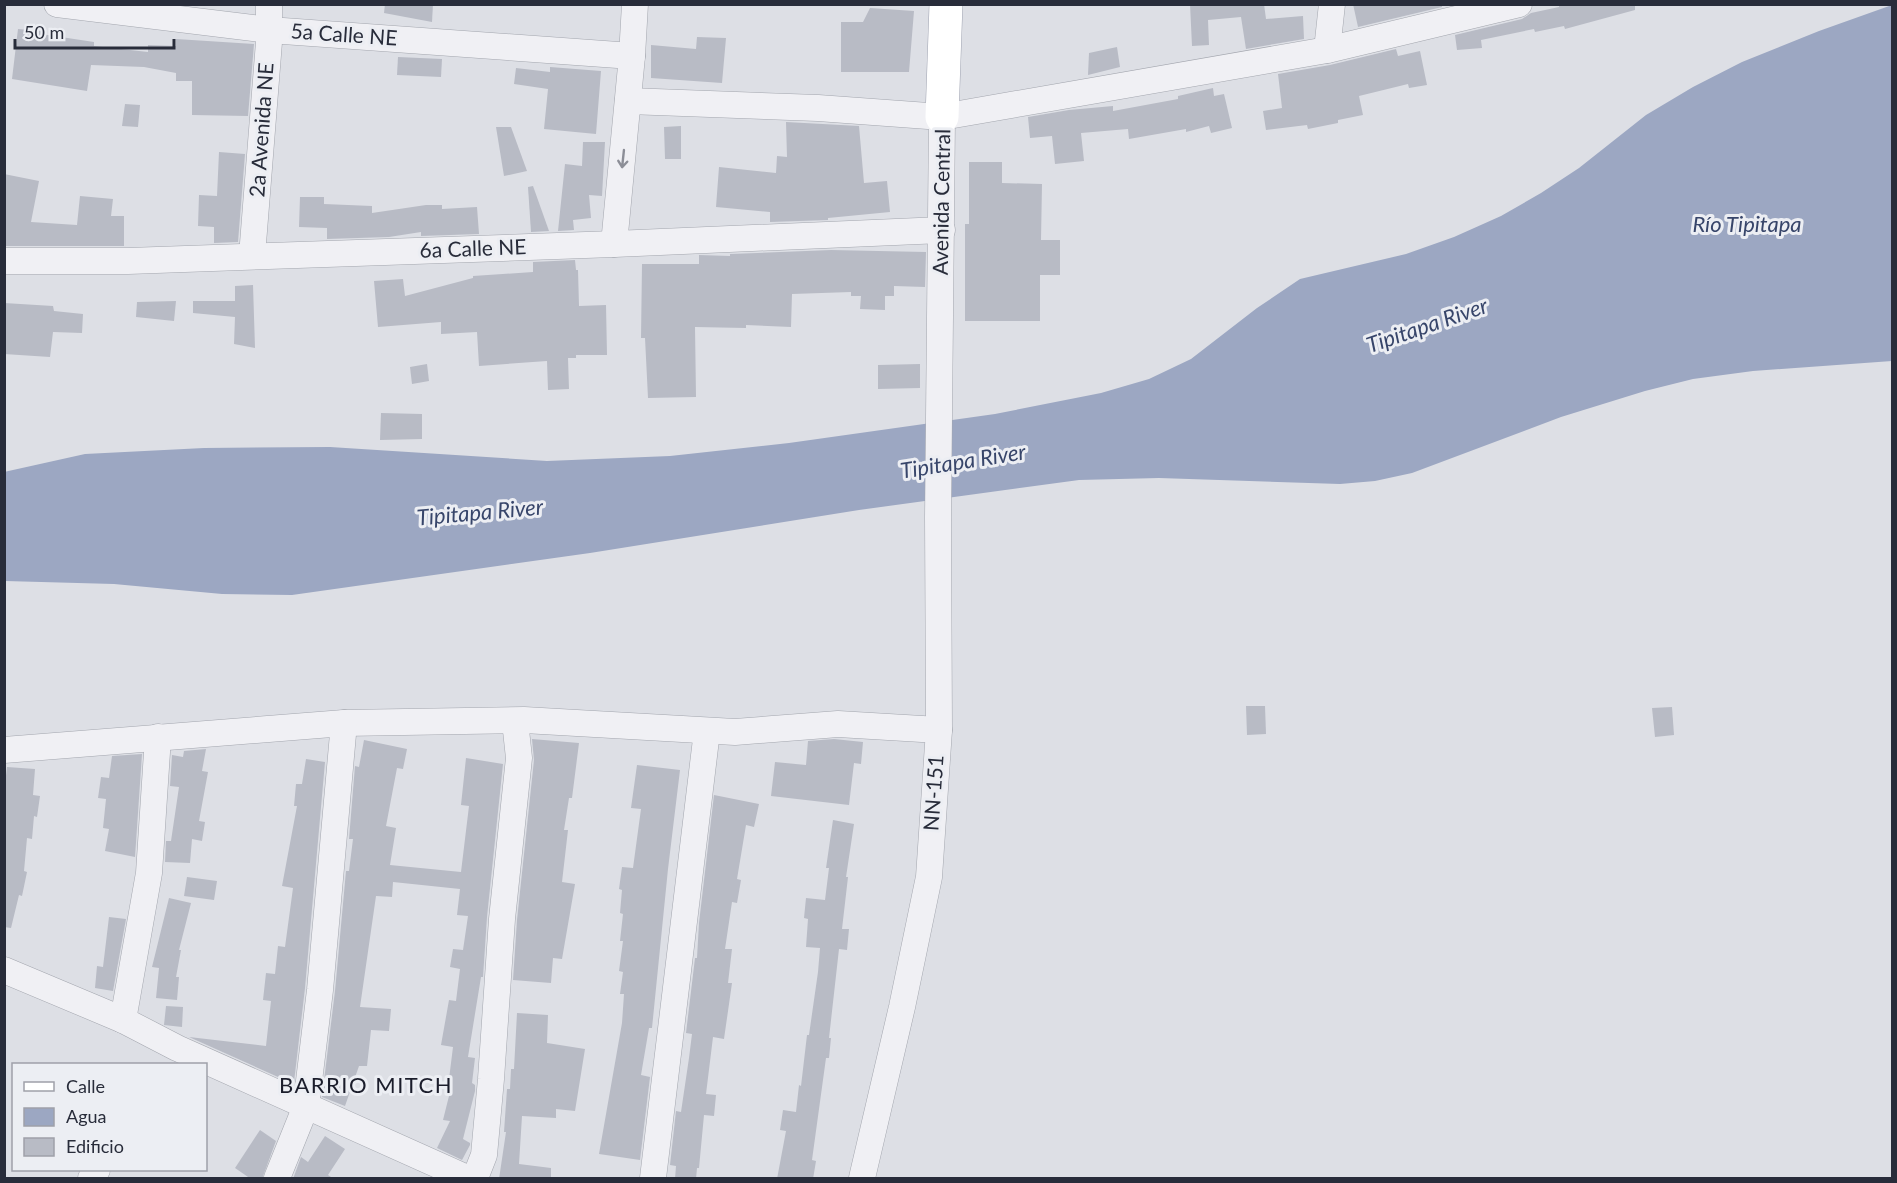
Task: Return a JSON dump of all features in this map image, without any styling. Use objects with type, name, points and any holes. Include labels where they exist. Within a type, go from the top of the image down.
[{"type":"main road","name":"Avenida Central","points":[[942,117],[946,4]]},
{"type":"street","name":"5a Calle NE","points":[[57,4],[269,30],[632,57]]},
{"type":"street","name":"2a Avenida NE","points":[[252,256],[269,4]]},
{"type":"street","points":[[614,244],[635,4]]},
{"type":"street","points":[[1327,50],[1332,4]]},
{"type":"street","points":[[628,101],[818,108],[942,117],[1327,50],[1519,4]]},
{"type":"street","name":"Avenida Central","points":[[939,399],[942,117]]},
{"type":"street","name":"6a Calle NE","points":[[4,261],[128,261],[942,230]]},
{"type":"street","name":"NN-151","points":[[862,1179],[929,877],[939,730],[939,399]]},
{"type":"street","points":[[4,750],[344,723],[515,720],[735,732],[838,724],[939,730]]},
{"type":"street","points":[[476,1179],[484,1155],[502,919],[519,758],[515,720]]},
{"type":"street","points":[[277,1179],[306,1106],[320,990],[344,723]]},
{"type":"street","points":[[653,1179],[707,731]]},
{"type":"street","points":[[123,1020],[148,873],[158,737]]},
{"type":"street","points":[[4,969],[123,1020],[172,1056],[191,1063]]},
{"type":"street","points":[[207,1069],[306,1106],[467,1179]]},
{"type":"water","name":"Río Tipitapa","points":[[1892,5],[1892,361],[1753,371],[1693,379],[1561,417],[1412,473],[1375,481],[1340,484],[1159,478],[1079,480],[859,510],[590,553],[292,595],[222,594],[114,584],[5,581],[4,472],[85,454],[204,448],[330,447],[547,461],[670,456],[789,443],[995,414],[1101,393],[1149,379],[1191,359],[1257,308],[1300,279],[1406,254],[1454,237],[1501,216],[1579,168],[1646,115],[1693,87],[1742,62]]},
{"type":"building","points":[[385,4],[433,4],[432,22],[384,13]]},
{"type":"building","points":[[1190,4],[1264,4],[1266,19],[1303,16],[1304,39],[1246,49],[1241,17],[1208,20],[1209,45],[1192,46]]},
{"type":"building","points":[[1353,4],[1442,4],[1442,7],[1358,27]]},
{"type":"building","points":[[1559,4],[1635,4],[1635,10],[1565,29],[1564,26],[1535,32],[1534,29],[1481,40],[1482,48],[1457,50],[1455,35],[1522,19],[1531,13],[1559,7]]},
{"type":"building","points":[[870,8],[914,11],[909,72],[841,72],[841,22],[863,22]]},
{"type":"building","points":[[18,29],[41,31],[41,34],[94,42],[94,46],[148,52],[148,45],[176,46],[176,39],[254,44],[248,116],[192,115],[192,81],[176,81],[176,73],[144,67],[91,65],[87,91],[12,79]]},
{"type":"building","points":[[697,37],[726,38],[722,83],[651,78],[651,45],[696,49]]},
{"type":"building","points":[[1117,47],[1120,67],[1088,75],[1089,53]]},
{"type":"building","points":[[1396,49],[1398,56],[1420,51],[1427,85],[1409,88],[1408,84],[1359,96],[1363,115],[1338,120],[1338,123],[1308,129],[1307,125],[1266,130],[1263,111],[1282,108],[1278,74],[1330,65]]},
{"type":"building","points":[[398,57],[442,59],[441,77],[397,75]]},
{"type":"building","points":[[550,67],[601,71],[596,134],[544,129],[548,89],[514,84],[516,68],[550,72]]},
{"type":"building","points":[[1213,88],[1214,96],[1224,94],[1232,128],[1211,133],[1209,126],[1186,132],[1186,129],[1129,139],[1128,129],[1081,133],[1084,161],[1055,164],[1052,136],[1030,138],[1028,117],[1113,106],[1113,111],[1178,99],[1178,96]]},
{"type":"building","points":[[125,104],[140,105],[138,127],[122,126]]},
{"type":"building","points":[[786,122],[859,126],[864,183],[887,181],[890,212],[828,218],[828,220],[770,222],[770,212],[716,207],[719,167],[776,173],[777,156],[787,157]]},
{"type":"building","points":[[681,126],[681,159],[665,159],[664,127]]},
{"type":"building","points":[[496,127],[511,127],[527,171],[504,176]]},
{"type":"building","points":[[583,142],[605,142],[602,196],[589,195],[591,218],[573,220],[574,230],[558,231],[565,164],[582,166]]},
{"type":"building","points":[[219,152],[245,154],[238,242],[214,243],[214,227],[198,226],[199,195],[217,196]]},
{"type":"building","points":[[969,162],[1002,162],[1002,183],[1042,184],[1041,240],[1060,240],[1060,275],[1040,275],[1040,321],[965,321],[965,224],[969,224]]},
{"type":"building","points":[[4,174],[39,181],[31,222],[77,225],[80,196],[113,199],[111,216],[124,216],[124,246],[4,246]]},
{"type":"building","points":[[533,186],[549,231],[531,232],[528,187]]},
{"type":"building","points":[[300,197],[324,197],[324,204],[372,206],[372,213],[426,205],[442,205],[442,209],[477,207],[479,234],[421,236],[421,232],[389,237],[327,239],[327,228],[299,227]]},
{"type":"building","points":[[831,250],[926,252],[925,287],[894,286],[894,296],[885,296],[885,310],[860,309],[861,296],[851,296],[851,292],[792,294],[791,327],[746,325],[746,328],[695,327],[696,397],[648,398],[645,338],[641,338],[642,264],[699,264],[699,255],[730,256],[730,254]]},
{"type":"building","points":[[575,260],[576,270],[578,270],[579,306],[606,305],[607,355],[576,355],[576,358],[568,358],[569,389],[548,390],[547,361],[479,366],[477,332],[441,334],[441,322],[378,327],[374,281],[403,279],[405,296],[473,278],[473,276],[533,272],[533,262]]},
{"type":"building","points":[[253,285],[255,348],[234,344],[235,317],[193,313],[193,301],[235,301],[235,286]]},
{"type":"building","points":[[176,301],[174,321],[136,317],[137,302]]},
{"type":"building","points":[[4,303],[53,306],[54,311],[83,314],[82,333],[53,332],[50,357],[4,354]]},
{"type":"building","points":[[427,364],[429,381],[412,384],[410,367]]},
{"type":"building","points":[[920,364],[920,388],[878,389],[878,365]]},
{"type":"building","points":[[381,413],[422,414],[422,439],[380,440]]},
{"type":"building","points":[[1246,706],[1265,706],[1266,734],[1247,735]]},
{"type":"building","points":[[1672,707],[1674,735],[1655,737],[1652,708]]},
{"type":"building","points":[[532,739],[579,743],[572,798],[569,798],[564,830],[568,830],[562,882],[575,884],[562,959],[553,958],[551,983],[513,980],[534,760]]},
{"type":"building","points":[[834,739],[863,742],[861,764],[854,763],[849,805],[771,796],[775,762],[806,765],[808,741]]},
{"type":"building","points":[[364,740],[407,749],[403,769],[397,768],[386,826],[396,828],[390,865],[461,872],[469,806],[461,805],[466,758],[503,764],[483,977],[481,977],[468,1057],[475,1058],[472,1083],[475,1085],[475,1091],[463,1139],[470,1145],[462,1160],[437,1148],[450,1121],[443,1120],[449,1096],[447,1095],[453,1047],[441,1045],[449,1000],[456,1001],[460,969],[450,967],[453,949],[463,950],[468,916],[457,915],[460,889],[393,882],[392,897],[376,896],[360,1007],[391,1009],[389,1031],[371,1030],[367,1066],[359,1066],[345,1106],[322,1097],[346,871],[349,871],[353,839],[349,839],[355,766],[359,767]]},
{"type":"building","points":[[206,749],[202,771],[208,772],[199,821],[205,822],[202,841],[192,839],[190,863],[165,862],[166,841],[171,841],[179,787],[170,786],[172,755],[183,757],[184,751]]},
{"type":"building","points":[[142,754],[135,857],[105,851],[109,829],[103,828],[106,799],[98,798],[101,777],[109,778],[112,756]]},
{"type":"building","points":[[306,759],[325,762],[305,988],[294,1082],[287,1081],[189,1037],[266,1046],[271,1001],[263,1000],[266,973],[275,974],[278,946],[285,947],[293,888],[282,886],[297,806],[294,806],[296,784],[302,784]]},
{"type":"building","points":[[637,765],[680,770],[652,1028],[649,1028],[641,1075],[650,1077],[640,1160],[599,1154],[622,1023],[624,994],[620,994],[623,972],[619,971],[623,941],[620,941],[623,914],[620,913],[622,890],[619,889],[622,867],[633,868],[641,809],[631,808]]},
{"type":"building","points":[[7,767],[35,769],[33,795],[40,796],[37,817],[34,816],[32,839],[27,838],[24,871],[27,872],[22,896],[19,895],[11,928],[4,927],[4,792]]},
{"type":"building","points":[[714,795],[759,804],[754,827],[746,825],[737,879],[741,880],[737,903],[732,902],[725,949],[732,949],[728,983],[732,983],[724,1039],[713,1037],[706,1094],[716,1095],[714,1116],[704,1115],[696,1179],[675,1179],[676,1166],[670,1165],[676,1111],[681,1112],[692,1034],[686,1033],[695,958],[697,958]]},
{"type":"building","points":[[833,820],[854,824],[846,877],[848,877],[842,929],[849,929],[847,950],[839,949],[829,1038],[831,1038],[829,1058],[826,1058],[812,1160],[816,1161],[813,1179],[777,1179],[786,1131],[780,1130],[783,1110],[796,1112],[818,972],[820,948],[806,947],[808,919],[804,918],[806,898],[825,900],[829,868],[826,868]]},
{"type":"building","points":[[187,877],[217,881],[214,900],[184,896]]},
{"type":"building","points":[[169,898],[191,903],[179,950],[181,950],[176,977],[179,977],[177,1000],[156,998],[159,968],[152,967]]},
{"type":"building","points":[[109,917],[126,919],[113,991],[95,988],[97,966],[103,967]]},
{"type":"building","points":[[166,1006],[183,1007],[182,1027],[164,1025]]},
{"type":"building","points":[[517,1013],[548,1015],[547,1043],[585,1049],[575,1111],[556,1109],[556,1118],[522,1116],[519,1164],[551,1168],[551,1179],[499,1179],[506,1132],[504,1132],[507,1089],[510,1089],[511,1069],[514,1069]]},
{"type":"building","points":[[260,1130],[276,1141],[262,1179],[251,1179],[235,1168]]},
{"type":"building","points":[[325,1136],[345,1149],[328,1175],[334,1179],[293,1179],[301,1157],[308,1162]]},
{"type":"district","name":"BARRIO MITCH","points":[[366,1085]]},
{"type":"water label","name":"Tipitapa River","points":[[1427,325]]},
{"type":"water label","name":"Tipitapa River","points":[[963,461]]},
{"type":"water label","name":"Tipitapa River","points":[[480,512]]}]
